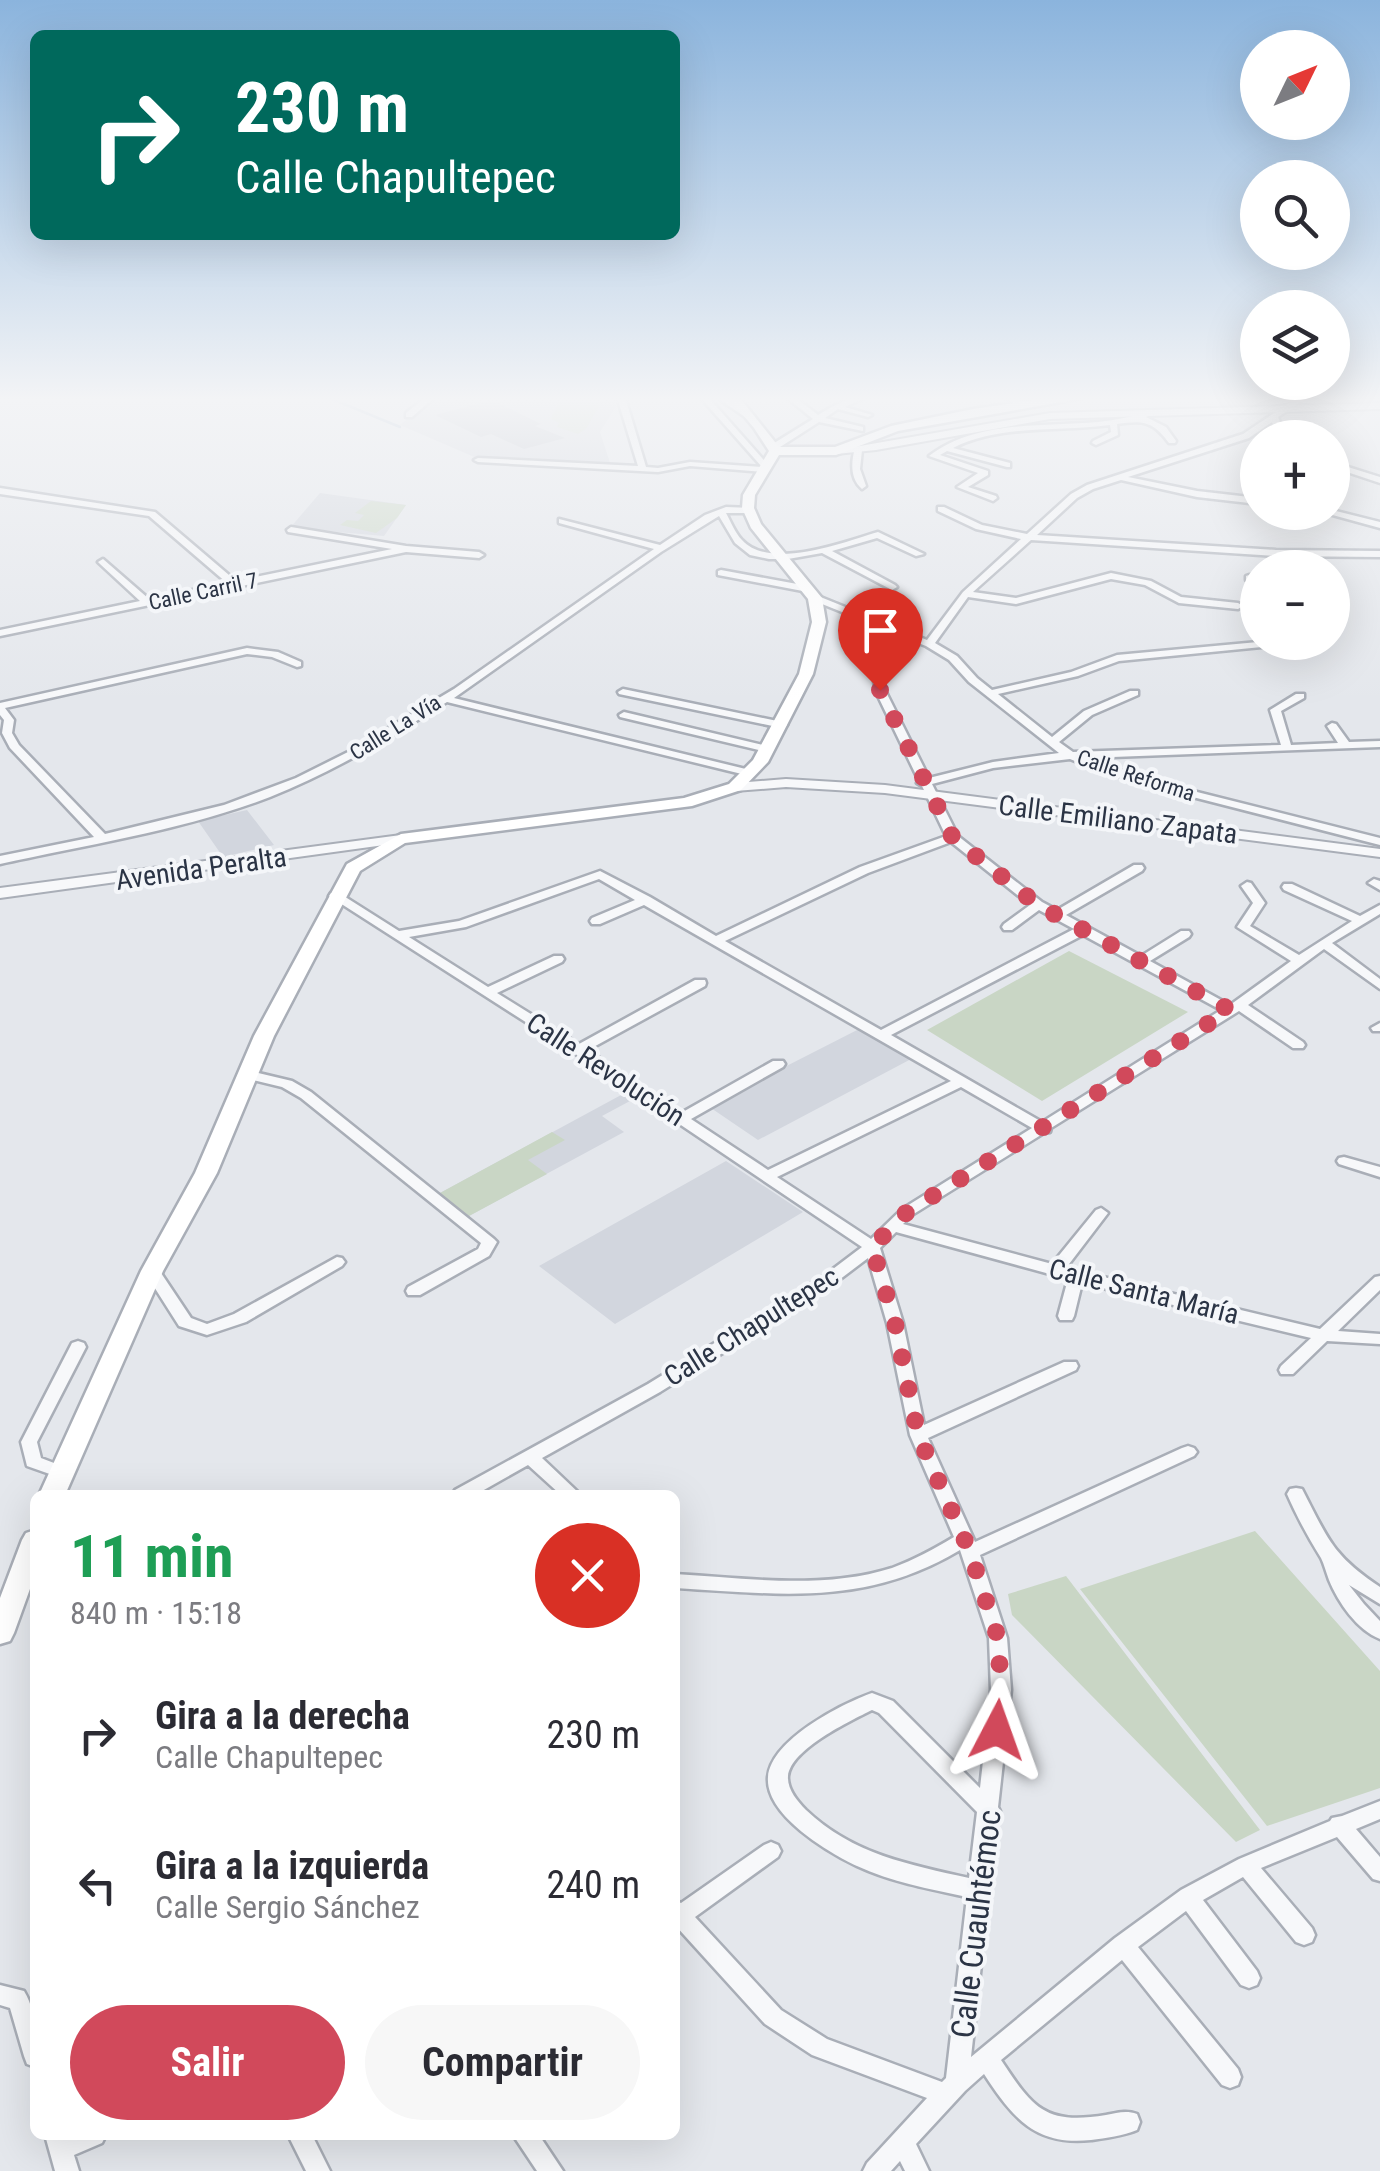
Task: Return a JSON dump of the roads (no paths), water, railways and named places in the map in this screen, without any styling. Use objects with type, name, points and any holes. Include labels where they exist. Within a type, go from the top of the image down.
[{"type":"main road","points":[[54,1490],[152,1271],[206,1173],[246,1074],[335,896],[353,868],[401,840],[662,806],[735,787],[767,749],[782,725],[814,652],[819,622],[811,593],[755,524],[749,498]]},
{"type":"main road","points":[[0,1633],[30,1553]]},
{"type":"street","points":[[53,498],[152,514],[233,584]]},
{"type":"street","points":[[928,644],[966,594],[1075,498]]},
{"type":"street","points":[[941,509],[979,527],[1028,537],[1240,551]]},
{"type":"street","name":"Calle La Vía","points":[[0,860],[256,798],[349,756],[443,698],[659,548],[721,511],[749,510]]},
{"type":"street","points":[[721,511],[746,548],[780,555],[825,551],[878,535],[920,554]]},
{"type":"street","points":[[1350,517],[1380,525]]},
{"type":"street","points":[[562,521],[659,548]]},
{"type":"street","points":[[290,530],[479,555]]},
{"type":"street","points":[[1054,549],[1066,539]]},
{"type":"street","name":"Calle Carril 7","points":[[0,633],[406,548]]},
{"type":"street","points":[[825,551],[892,587]]},
{"type":"street","points":[[1350,554],[1380,554]]},
{"type":"street","points":[[103,562],[146,603]]},
{"type":"street","name":"Calle Reforma","points":[[721,573],[811,593],[928,644],[953,658],[1066,753],[1168,788],[1380,842]]},
{"type":"street","points":[[966,594],[1016,600],[1110,576],[1148,583],[1179,600],[1238,606]]},
{"type":"street","points":[[892,629],[878,672],[880,690],[953,838],[1038,905],[1234,1007],[1298,1045]]},
{"type":"street","points":[[990,693],[1074,674],[1117,658],[1240,646]]},
{"type":"street","points":[[100,836],[14,746],[8,733],[9,720],[0,707],[247,651],[274,654],[297,664]]},
{"type":"street","points":[[623,692],[782,725]]},
{"type":"street","points":[[1052,743],[1088,713],[1134,693]]},
{"type":"street","points":[[1287,749],[1275,710],[1300,696]]},
{"type":"street","points":[[443,698],[750,773]]},
{"type":"street","points":[[624,714],[767,749]]},
{"type":"street","points":[[1332,726],[1346,746]]},
{"type":"street","points":[[927,789],[1005,761],[1066,753],[1287,749],[1377,741]]},
{"type":"street","name":"Calle Emiliano Zapata","points":[[735,787],[816,784],[927,789],[1380,853]]},
{"type":"street","points":[[718,940],[864,870],[953,838]]},
{"type":"street","name":"Avenida Peralta","points":[[0,893],[401,840]]},
{"type":"street","points":[[1057,915],[1138,868]]},
{"type":"street","points":[[399,934],[462,924],[598,874],[1044,1129]]},
{"type":"street","points":[[1248,886],[1259,903],[1243,927],[1299,961]]},
{"type":"street","points":[[1288,886],[1373,916]]},
{"type":"street","name":"Calle Revolución","points":[[335,896],[579,1050],[872,1247]]},
{"type":"street","points":[[596,921],[646,900]]},
{"type":"street","points":[[1008,928],[1038,905]]},
{"type":"street","name":"Calle Chapultepec","points":[[469,1490],[670,1378],[830,1279],[872,1247],[907,1212],[1234,1007],[1324,943],[1373,916]]},
{"type":"street","points":[[883,1034],[1082,930]]},
{"type":"street","points":[[1142,961],[1185,934]]},
{"type":"street","points":[[1324,943],[1380,985]]},
{"type":"street","points":[[488,992],[558,959]]},
{"type":"street","points":[[579,1050],[700,983]]},
{"type":"street","points":[[682,1118],[778,1064]]},
{"type":"street","points":[[246,1074],[287,1084],[306,1095],[490,1242],[484,1252],[414,1291]]},
{"type":"street","points":[[767,1176],[961,1080]]},
{"type":"street","points":[[1344,1161],[1380,1172]]},
{"type":"street","points":[[1056,1270],[1101,1213]]},
{"type":"street","name":"Calle Santa María","points":[[891,1226],[1076,1276],[1322,1335],[1380,1340]]},
{"type":"street","name":"Calle Cuauhtémoc","points":[[872,1247],[895,1323],[918,1435],[966,1546],[998,1638],[1001,1690],[990,1811],[952,2089]]},
{"type":"street","points":[[152,1271],[185,1322],[207,1330],[240,1318],[337,1262]]},
{"type":"street","points":[[1066,1316],[1076,1276]]},
{"type":"street","points":[[1287,1370],[1380,1281]]},
{"type":"street","points":[[60,1472],[33,1462],[29,1442],[78,1347]]},
{"type":"street","points":[[918,1435],[1070,1366]]},
{"type":"street","points":[[680,1581],[857,1586],[890,1578],[1188,1452]]},
{"type":"street","points":[[530,1457],[566,1490]]},
{"type":"street","points":[[1296,1494],[1352,1606],[1380,1632]]},
{"type":"street","points":[[1333,1564],[1380,1597]]},
{"type":"street","points":[[979,1890],[876,1864],[832,1843],[798,1817],[786,1802],[779,1780],[780,1768],[822,1730],[872,1701],[886,1708],[990,1811]]},
{"type":"street","points":[[875,2171],[952,2089],[1123,1945],[1188,1897],[1246,1865],[1380,1810]]},
{"type":"street","points":[[1340,1824],[1380,1872]]},
{"type":"street","points":[[680,1912],[771,1851]]},
{"type":"street","points":[[1246,1865],[1304,1935]]},
{"type":"street","points":[[1188,1897],[1249,1978]]},
{"type":"street","points":[[680,1915],[773,2017],[788,2027],[820,2047],[870,2069],[952,2089]]},
{"type":"street","points":[[1123,1945],[1230,2077]]},
{"type":"street","points":[[0,1995],[16,1998],[30,2039]]},
{"type":"street","points":[[988,2060],[1021,2108],[1041,2125],[1080,2132],[1129,2122]]},
{"type":"street","points":[[62,2152],[85,2140]]},
{"type":"street","points":[[302,2140],[318,2171]]},
{"type":"street","points":[[529,2140],[552,2171]]},
{"type":"street","points":[[903,2143],[918,2171]]}]
